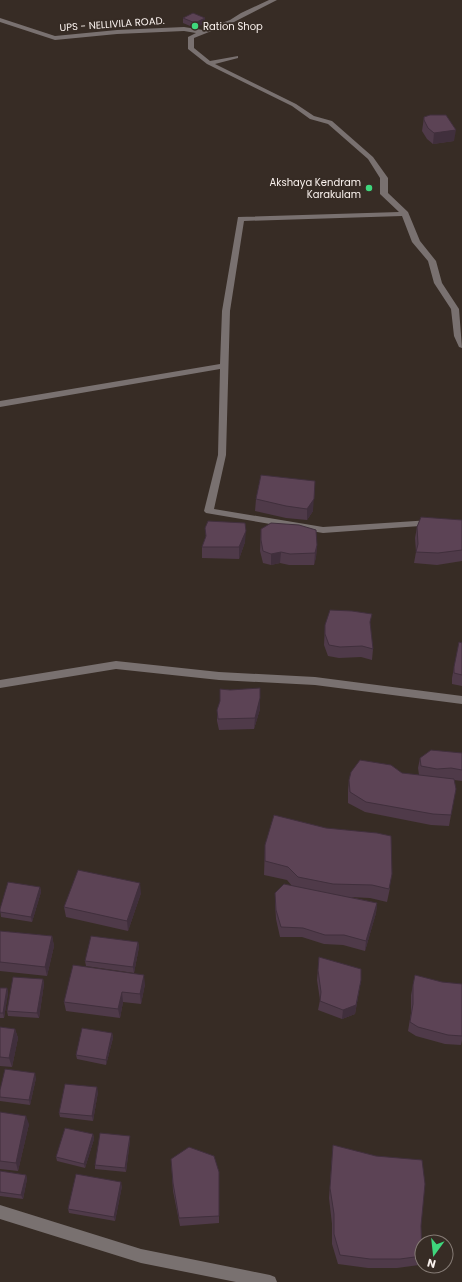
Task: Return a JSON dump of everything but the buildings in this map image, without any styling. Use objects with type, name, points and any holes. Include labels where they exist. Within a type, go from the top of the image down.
[{"type":"street","points":[[274,0],[242,14],[232,21],[191,37],[191,49],[209,63],[294,105],[312,118],[330,122],[351,142],[372,158],[384,178],[384,194],[405,214],[416,242],[432,262],[438,283],[455,309],[458,336],[462,345]]},
{"type":"street","name":"UPS - NELLIVILA ROAD.","points":[[0,20],[55,38],[117,32],[184,29],[205,32]]},
{"type":"street","points":[[209,63],[236,57]]},
{"type":"street","points":[[405,214],[241,219],[226,311],[222,455],[210,511],[324,530],[439,523]]},
{"type":"street","points":[[0,404],[224,366]]},
{"type":"street","points":[[0,684],[116,665],[219,676],[315,681],[462,700]]},
{"type":"street","points":[[0,1212],[141,1256],[270,1282]]},
{"type":"place","name":"Ration Shop","points":[[195,26]]},
{"type":"place","name":"Akshaya Kendram Karakulam","points":[[369,188]]}]
